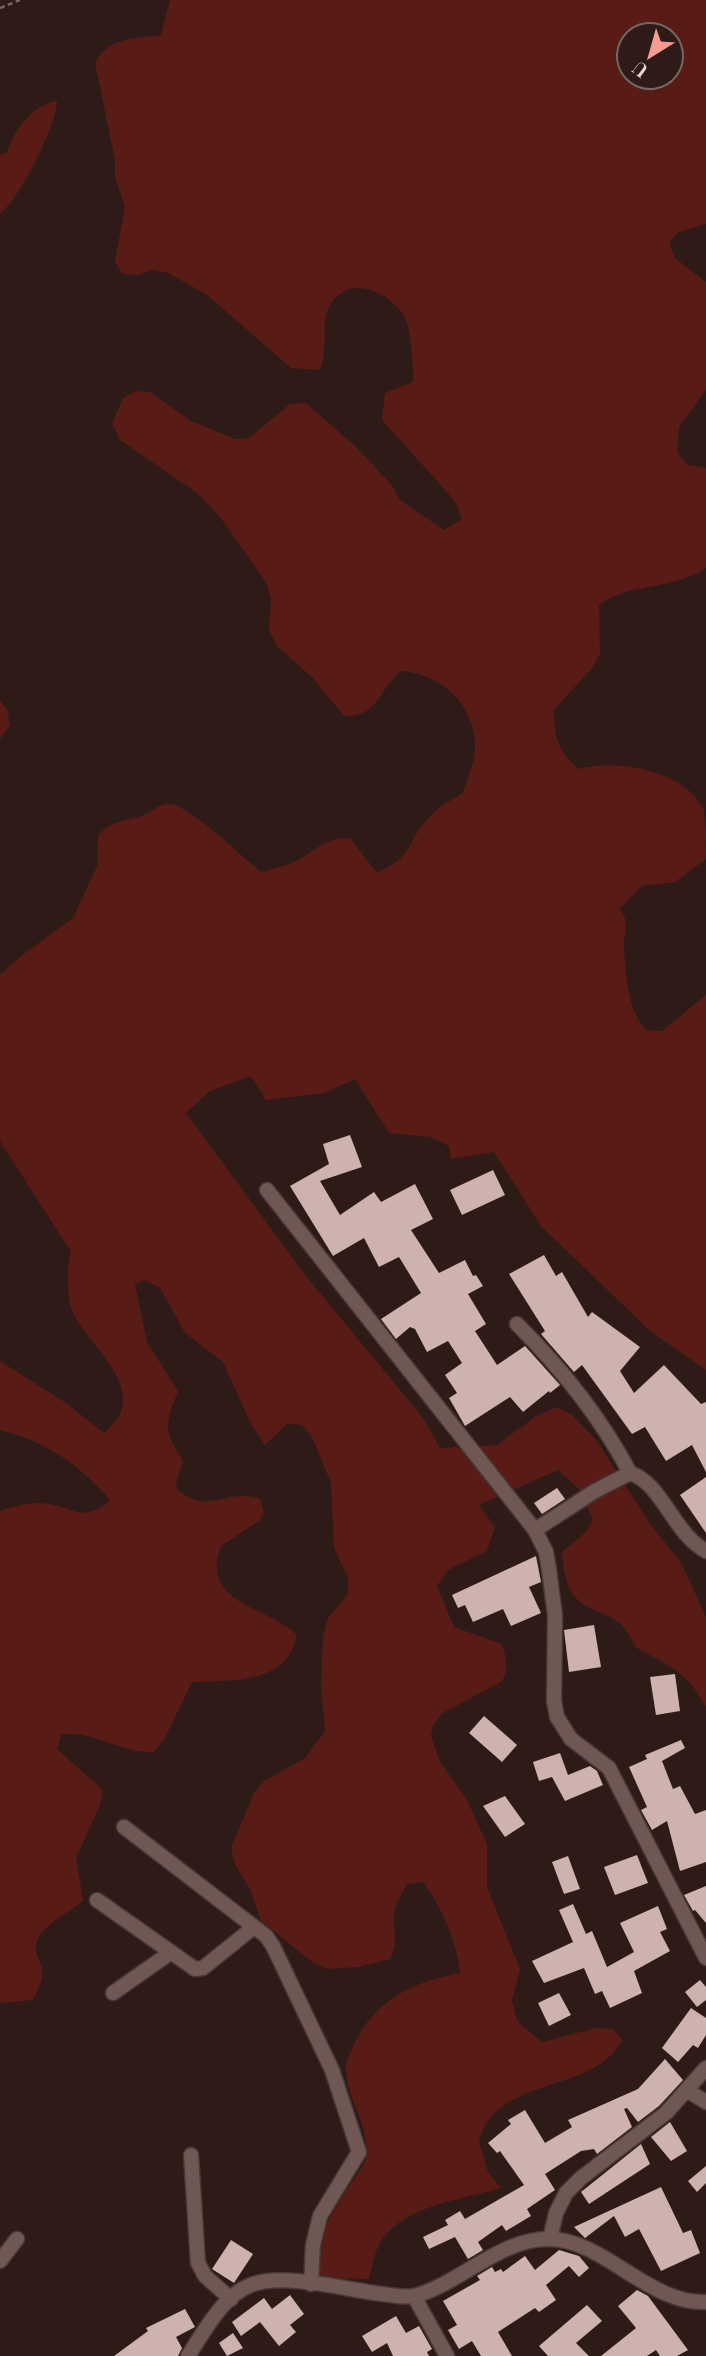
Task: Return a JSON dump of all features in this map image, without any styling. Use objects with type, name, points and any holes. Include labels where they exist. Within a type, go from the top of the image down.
[{"type":"street","points":[[267,1190],[535,1530],[546,1552],[555,1616],[553,1674],[557,1717],[571,1740],[609,1768],[675,1903],[706,1958]]},
{"type":"street","points":[[517,1324],[586,1399],[608,1431],[630,1473],[644,1480],[683,1534],[706,1551]]},
{"type":"street","points":[[535,1530],[595,1491],[630,1473]]},
{"type":"street","points":[[124,1827],[254,1927],[273,1945],[332,2070],[358,2145],[357,2159],[320,2216],[313,2245],[311,2284]]},
{"type":"street","points":[[97,1900],[191,1968],[199,1970],[254,1927]]},
{"type":"street","points":[[113,1993],[170,1953]]},
{"type":"street","points":[[550,2239],[556,2213],[566,2193],[580,2178],[666,2112],[688,2091],[706,2068]]},
{"type":"street","points":[[688,2091],[706,2102]]},
{"type":"street","points":[[191,2155],[198,2263],[205,2276],[231,2299]]},
{"type":"street","points":[[0,2260],[17,2239]]},
{"type":"street","points":[[188,2356],[214,2317],[231,2299],[250,2285],[273,2281],[414,2295],[517,2245],[550,2239],[579,2247],[664,2292],[704,2305]]},
{"type":"street","points":[[414,2295],[447,2356]]},
{"type":"path","points":[[0,8],[20,0]]},
{"type":"shaded area","points":[[170,0],[706,0],[706,224],[679,232],[669,242],[675,258],[706,282],[706,390],[679,427],[677,453],[688,465],[706,468],[706,568],[680,580],[624,593],[599,605],[600,654],[592,668],[554,710],[559,743],[566,756],[579,769],[612,765],[649,771],[682,786],[695,797],[704,810],[706,859],[675,882],[642,886],[620,908],[626,924],[624,951],[629,993],[635,1013],[646,1030],[662,1031],[706,995],[706,1370],[650,1331],[541,1226],[494,1152],[451,1159],[449,1146],[430,1137],[389,1133],[355,1079],[325,1093],[266,1100],[251,1076],[210,1091],[186,1113],[306,1276],[424,1419],[440,1448],[497,1445],[536,1416],[557,1407],[571,1414],[597,1441],[650,1524],[681,1562],[706,1617],[706,1707],[684,1677],[635,1647],[627,1630],[616,1620],[582,1604],[573,1594],[566,1577],[562,1552],[586,1532],[593,1520],[581,1491],[558,1470],[479,1505],[495,1527],[487,1551],[448,1570],[437,1586],[454,1627],[502,1644],[506,1659],[506,1672],[502,1681],[443,1713],[433,1725],[431,1736],[439,1760],[467,1800],[487,1844],[487,1887],[520,1969],[512,2000],[516,2016],[519,2023],[542,2042],[596,2028],[612,2029],[623,2040],[611,2055],[593,2068],[516,2098],[500,2109],[487,2123],[479,2142],[488,2172],[501,2188],[452,2200],[403,2220],[390,2230],[380,2243],[369,2279],[325,2278],[319,2273],[318,2259],[327,2224],[366,2157],[365,2135],[347,2080],[347,2062],[360,2033],[382,2006],[410,1988],[460,1973],[458,1961],[447,1925],[423,1882],[407,1884],[397,1903],[394,1911],[395,1942],[390,1959],[358,1967],[326,1969],[311,1961],[261,1921],[251,1891],[235,1864],[231,1848],[254,1793],[264,1781],[305,1758],[325,1731],[321,1686],[323,1635],[328,1618],[348,1594],[348,1578],[334,1548],[331,1483],[312,1437],[302,1425],[287,1424],[265,1445],[250,1422],[223,1362],[185,1333],[160,1288],[145,1280],[135,1284],[147,1342],[178,1391],[168,1427],[183,1461],[176,1482],[177,1489],[198,1501],[236,1496],[260,1499],[264,1513],[260,1520],[221,1546],[217,1566],[220,1581],[240,1602],[285,1625],[297,1635],[291,1651],[282,1663],[270,1671],[241,1679],[192,1682],[164,1740],[154,1752],[142,1752],[84,1735],[61,1735],[57,1749],[103,1790],[100,1805],[76,1858],[83,1900],[45,1929],[37,1941],[36,1952],[42,1976],[33,2000],[0,2003],[0,1511],[38,1503],[82,1513],[100,1508],[110,1500],[99,1487],[61,1456],[32,1441],[0,1430],[0,1361],[66,1403],[104,1433],[120,1415],[123,1399],[116,1374],[72,1310],[68,1285],[71,1252],[0,1141],[0,975],[73,918],[97,866],[98,835],[113,825],[170,804],[203,822],[261,872],[294,862],[332,840],[350,838],[377,873],[404,854],[420,828],[435,811],[463,793],[475,750],[474,734],[464,707],[443,686],[416,673],[401,671],[371,708],[355,715],[344,716],[313,678],[278,647],[269,630],[271,599],[267,584],[220,517],[197,493],[120,440],[112,423],[123,398],[136,391],[150,392],[191,421],[235,439],[249,438],[290,404],[306,403],[356,447],[392,485],[399,499],[444,530],[462,519],[457,505],[447,492],[382,420],[385,393],[413,382],[406,320],[386,298],[376,292],[355,288],[336,297],[326,313],[324,353],[320,370],[291,368],[207,295],[168,273],[153,270],[138,275],[122,274],[115,261],[125,207],[115,177],[115,160],[95,63],[101,54],[115,43],[161,35]]},
{"type":"shaded area","points":[[57,101],[51,127],[36,161],[17,194],[0,214],[0,154],[7,153],[19,128],[32,113]]},
{"type":"shaded area","points":[[0,701],[7,709],[10,725],[0,739]]},
{"type":"building","points":[[350,1135],[362,1167],[320,1181],[340,1215],[374,1192],[381,1202],[415,1184],[433,1219],[411,1230],[439,1273],[465,1260],[473,1276],[476,1275],[483,1286],[468,1294],[486,1324],[475,1331],[497,1365],[525,1346],[560,1385],[523,1412],[510,1397],[465,1426],[449,1398],[457,1393],[445,1375],[462,1363],[448,1341],[427,1352],[415,1329],[410,1327],[396,1339],[381,1319],[421,1293],[399,1257],[379,1267],[364,1238],[333,1256],[290,1186],[329,1164],[323,1144]]},
{"type":"building","points":[[493,1170],[505,1195],[462,1215],[450,1190]]},
{"type":"building","points":[[544,1255],[556,1276],[562,1272],[588,1317],[592,1312],[640,1347],[620,1371],[634,1393],[664,1365],[701,1404],[706,1402],[706,1472],[692,1445],[666,1461],[645,1427],[632,1434],[582,1365],[574,1372],[541,1334],[545,1331],[509,1274]]},
{"type":"building","points":[[706,1477],[706,1533],[680,1495]]},
{"type":"building","points":[[557,1488],[565,1499],[542,1514],[534,1503]]},
{"type":"building","points":[[536,1556],[541,1582],[529,1587],[541,1613],[511,1626],[503,1609],[473,1622],[465,1605],[458,1608],[452,1595]]},
{"type":"building","points":[[594,1625],[601,1667],[569,1672],[564,1630]]},
{"type":"building","points":[[675,1674],[680,1711],[656,1715],[650,1677]]},
{"type":"building","points":[[484,1716],[517,1745],[502,1762],[469,1733]]},
{"type":"building","points":[[681,1740],[685,1748],[662,1761],[673,1789],[680,1786],[695,1814],[706,1810],[706,1862],[680,1871],[667,1821],[652,1830],[641,1810],[647,1807],[629,1767],[647,1759],[645,1755]]},
{"type":"building","points":[[560,1753],[568,1775],[590,1766],[597,1771],[603,1785],[565,1801],[552,1777],[539,1781],[533,1762]]},
{"type":"building","points":[[505,1796],[525,1824],[505,1837],[483,1806]]},
{"type":"building","points":[[637,1855],[648,1883],[615,1895],[604,1867]]},
{"type":"building","points":[[568,1856],[580,1889],[564,1894],[552,1862]]},
{"type":"building","points":[[706,1886],[706,1923],[693,1911],[684,1895]]},
{"type":"building","points":[[573,1904],[586,1934],[592,1931],[607,1967],[634,1952],[620,1923],[658,1906],[667,1929],[660,1932],[670,1951],[634,1971],[642,1993],[610,2008],[602,1991],[595,1994],[584,1968],[544,1983],[532,1961],[573,1942],[559,1910]]},
{"type":"building","points":[[700,1980],[706,1987],[706,2000],[697,2007],[685,1992]]},
{"type":"building","points":[[559,1993],[571,2015],[549,2026],[538,2003]]},
{"type":"building","points":[[691,2008],[706,2018],[706,2035],[698,2048],[693,2045],[678,2062],[662,2048]]},
{"type":"building","points":[[665,2059],[683,2080],[659,2106],[638,2122],[627,2108],[624,2109],[632,2127],[597,2154],[594,2149],[581,2151],[545,2174],[555,2190],[527,2209],[531,2216],[506,2231],[502,2225],[478,2242],[483,2250],[468,2259],[455,2237],[429,2249],[423,2237],[448,2225],[445,2220],[460,2211],[465,2219],[524,2185],[500,2151],[497,2153],[488,2143],[511,2124],[508,2120],[525,2110],[545,2143],[572,2127],[568,2120],[638,2089]]},
{"type":"building","points":[[670,2122],[687,2151],[671,2161],[651,2137]]},
{"type":"building","points":[[641,2144],[650,2164],[589,2204],[581,2192]]},
{"type":"building","points":[[706,2166],[706,2183],[697,2192],[688,2181]]},
{"type":"building","points":[[661,2187],[683,2233],[691,2230],[700,2253],[661,2271],[639,2229],[625,2237],[614,2216],[585,2238],[574,2227]]},
{"type":"building","points":[[231,2240],[253,2254],[234,2283],[212,2269]]},
{"type":"building","points":[[559,2250],[579,2256],[589,2268],[579,2277],[569,2266],[546,2285],[556,2300],[539,2312],[535,2308],[498,2332],[512,2356],[481,2356],[472,2341],[459,2349],[448,2330],[457,2325],[443,2301],[480,2280],[477,2276],[492,2267],[495,2272],[501,2269],[503,2272],[525,2256],[535,2270]]},
{"type":"building","points":[[637,2290],[648,2296],[688,2350],[677,2356],[660,2356],[656,2350],[647,2356],[601,2356],[636,2328],[618,2306]]},
{"type":"building","points":[[290,2295],[304,2314],[290,2325],[296,2332],[279,2346],[260,2322],[241,2336],[232,2322],[264,2298],[272,2309]]},
{"type":"building","points":[[587,2305],[602,2321],[576,2343],[589,2356],[548,2356],[539,2346]]},
{"type":"building","points":[[185,2309],[195,2327],[176,2337],[182,2348],[178,2356],[114,2356],[148,2331],[146,2328]]},
{"type":"building","points":[[396,2316],[406,2333],[419,2326],[432,2349],[427,2352],[429,2356],[393,2356],[387,2343],[372,2352],[362,2336]]},
{"type":"building","points":[[233,2333],[243,2348],[227,2356],[219,2343]]}]
